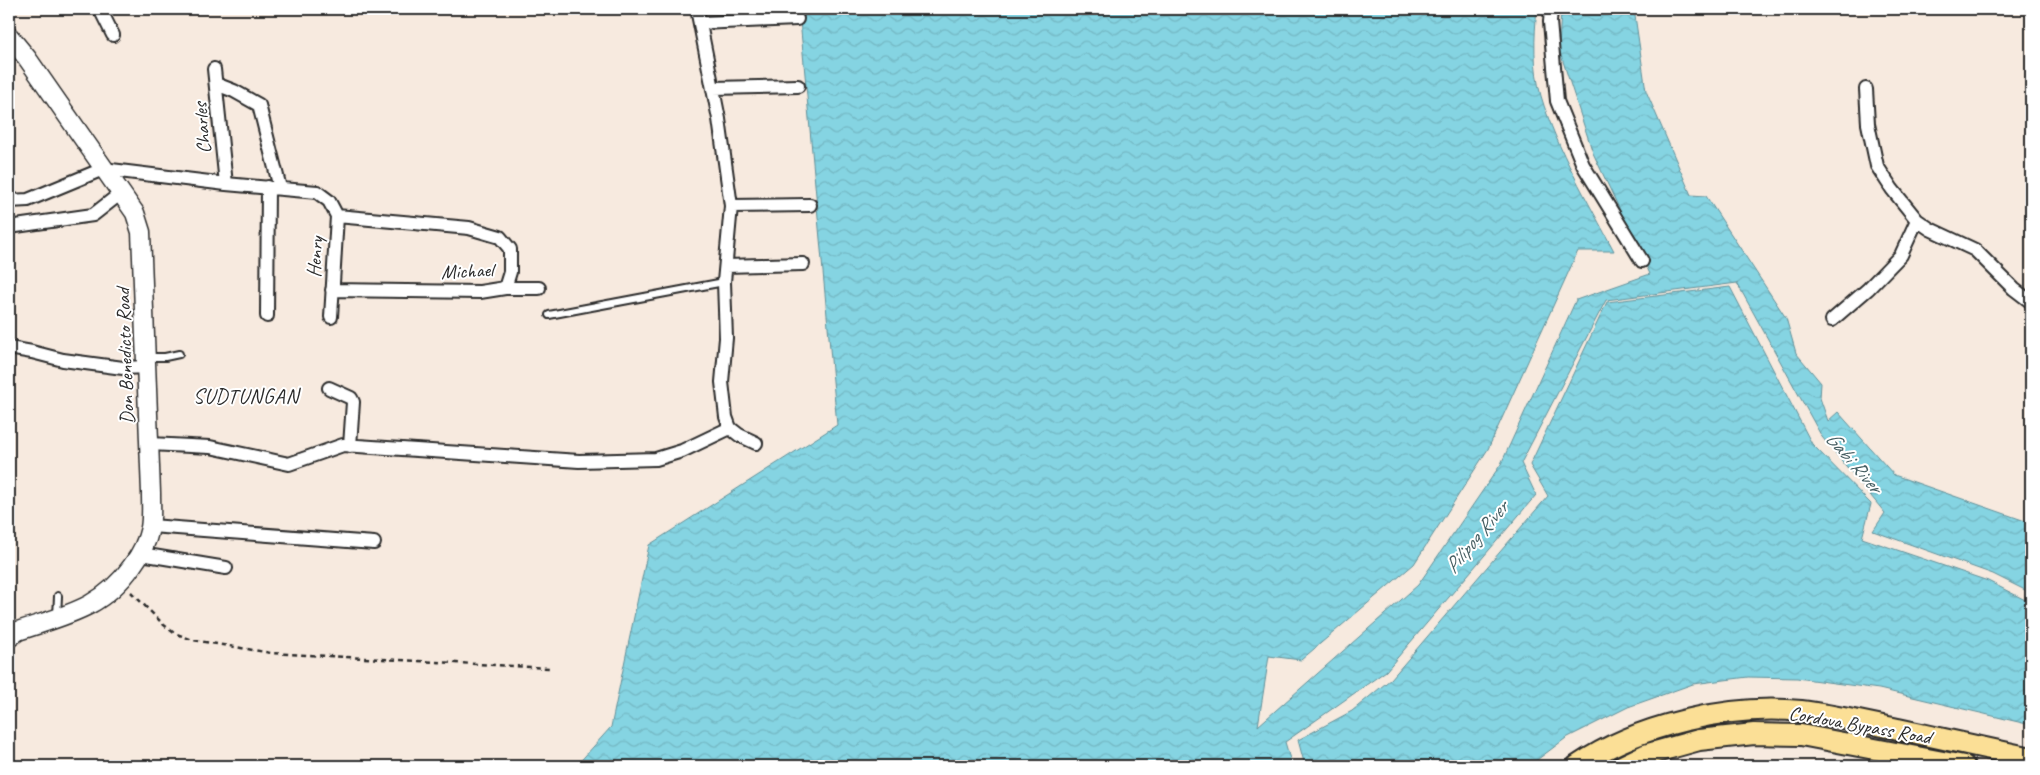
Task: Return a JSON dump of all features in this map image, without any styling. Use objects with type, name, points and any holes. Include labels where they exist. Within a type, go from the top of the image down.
[{"type":"main road","name":"Cordova Bypass Road","points":[[1577,766],[1638,734],[1690,718],[1752,711],[1800,711],[2031,758]]},
{"type":"main road","name":"Cordova Bypass Road","points":[[1622,766],[1646,755],[1699,740],[1754,734],[1801,735],[1889,750],[1964,766]]},
{"type":"street","points":[[100,9],[113,35]]},
{"type":"street","points":[[697,9],[713,88],[732,206],[724,282],[726,338],[722,382],[726,417],[730,428],[739,435],[756,443]]},
{"type":"street","points":[[1551,9],[1550,22],[1557,101],[1583,165],[1642,261]]},
{"type":"street","points":[[700,23],[797,19]]},
{"type":"street","name":"Don Benedicto Road","points":[[9,36],[27,58],[103,170],[135,213],[142,232],[150,444],[151,526],[141,554],[121,582],[101,599],[88,606],[18,631],[9,638]]},
{"type":"street","name":"Charles","points":[[214,69],[226,184]]},
{"type":"street","points":[[216,84],[234,91],[259,105],[274,188],[267,316]]},
{"type":"street","points":[[713,88],[798,86]]},
{"type":"street","points":[[1866,89],[1868,124],[1877,166],[1892,189],[1918,220],[1930,229],[1975,250],[2014,289],[2031,302]]},
{"type":"street","points":[[9,201],[28,200],[103,170],[274,188]]},
{"type":"street","name":"Henry","points":[[274,188],[316,192],[329,201],[337,216],[331,317]]},
{"type":"street","points":[[9,227],[93,215],[121,193]]},
{"type":"street","points":[[732,206],[810,206]]},
{"type":"street","name":"Michael","points":[[332,290],[480,292],[504,288],[510,272],[510,249],[500,237],[469,228],[337,216]]},
{"type":"street","points":[[1832,320],[1868,289],[1901,254],[1918,220]]},
{"type":"street","points":[[726,266],[803,264]]},
{"type":"street","points":[[504,288],[539,288]]},
{"type":"street","points":[[9,348],[63,360],[123,368],[147,362]]},
{"type":"street","points":[[329,388],[352,398],[350,446]]},
{"type":"street","points":[[150,444],[210,447],[289,464],[343,445],[526,459],[579,461],[656,459],[682,451],[730,428]]},
{"type":"street","points":[[151,526],[374,543]]},
{"type":"street","points":[[141,554],[226,568]]},
{"type":"lane","points":[[549,315],[724,282]]},
{"type":"lane","points":[[147,362],[179,354]]},
{"type":"lane","points":[[56,618],[58,596]]},
{"type":"path","points":[[121,582],[164,625],[174,633],[193,640],[271,653],[549,668]]},
{"type":"water","points":[[799,9],[1537,9],[1535,53],[1538,86],[1541,96],[1564,156],[1614,251],[1578,251],[1488,449],[1414,564],[1301,660],[1269,656],[1258,726],[1418,585],[1501,464],[1576,300],[1650,274],[1593,153],[1559,49],[1561,9],[1634,9],[1646,91],[1691,195],[1706,196],[1786,318],[1796,353],[1821,383],[1820,398],[1828,421],[1838,412],[1894,475],[2031,523],[2031,593],[1993,574],[1873,531],[1885,513],[1822,437],[1737,283],[1606,300],[1521,463],[1536,495],[1386,671],[1285,742],[1292,766],[576,766],[611,727],[649,545],[837,425]]},
{"type":"water","points":[[1730,287],[1812,444],[1871,504],[1862,538],[1988,581],[2031,603],[2031,725],[1879,689],[1797,678],[1748,677],[1693,684],[1628,707],[1566,738],[1529,766],[1305,766],[1298,740],[1352,711],[1391,679],[1548,496],[1530,465],[1607,302]]},
{"type":"district","name":"SUDTUNGAN","points":[[246,396]]},
{"type":"water label","name":"Gabi River","points":[[1854,462]]},
{"type":"water label","name":"Pilipog River","points":[[1476,537]]}]
